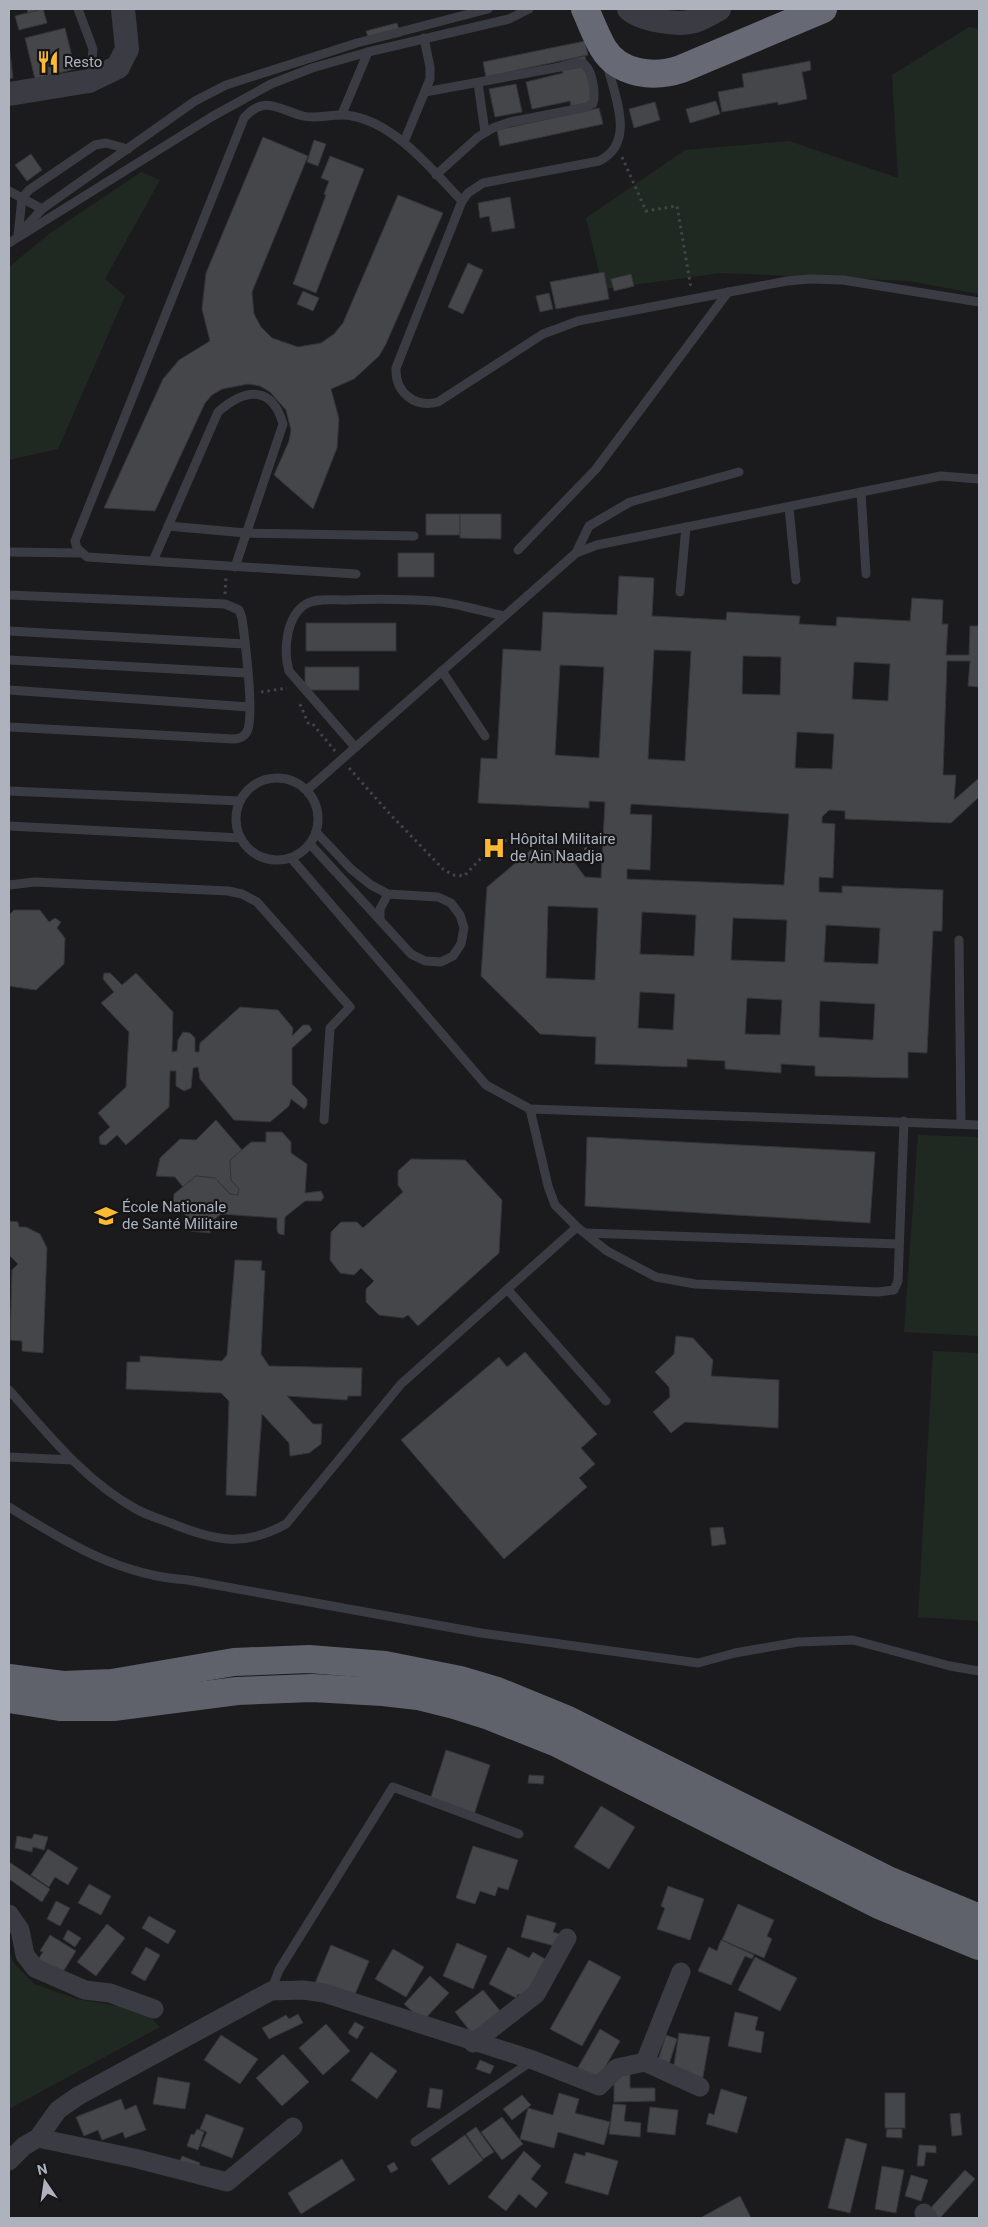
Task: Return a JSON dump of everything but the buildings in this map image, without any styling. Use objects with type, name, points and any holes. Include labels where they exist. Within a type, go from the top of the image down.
[{"type":"highway","points":[[585,9],[604,50],[622,66],[633,71],[651,74],[669,73],[823,9]]},
{"type":"highway","points":[[9,1678],[63,1684],[112,1683],[234,1662],[309,1659],[385,1665],[460,1680],[524,1701],[568,1720],[890,1882],[979,1918]]},
{"type":"highway","points":[[9,1699],[60,1707],[104,1708],[237,1691],[312,1688],[400,1694],[454,1705],[489,1716],[557,1743],[879,1905],[979,1946]]},
{"type":"street","points":[[9,94],[89,82],[118,67],[127,49],[123,9]]},
{"type":"street","points":[[629,9],[632,12],[659,22],[693,22],[719,9]]},
{"type":"street","points":[[9,1914],[20,1930],[25,1955],[35,1968],[84,1990],[110,1993],[154,2009]]},
{"type":"street","points":[[473,2043],[536,1994],[567,1938]]},
{"type":"street","points":[[645,2062],[681,1972]]},
{"type":"street","points":[[9,2160],[24,2146],[38,2138],[58,2110],[78,2096],[271,1991],[303,1990],[324,1993],[473,2043],[533,2060],[599,2086],[617,2068],[645,2062],[700,2087]]},
{"type":"street","points":[[38,2138],[134,2158],[227,2182],[293,2127]]},
{"type":"lane","points":[[78,9],[93,49],[89,82]]},
{"type":"lane","points":[[18,236],[42,208],[128,150],[195,101],[226,85],[357,43],[488,9]]},
{"type":"lane","points":[[9,243],[123,174],[213,116],[271,84],[312,68],[368,52],[510,19],[529,9]]},
{"type":"lane","points":[[404,142],[425,92],[430,73],[424,38]]},
{"type":"lane","points":[[604,50],[620,124],[620,139],[617,146],[613,152],[599,161],[483,183],[462,201],[396,368],[401,389],[417,402],[431,404],[445,399],[527,343],[560,326],[693,298],[787,281],[827,279],[979,302]]},
{"type":"lane","points":[[342,114],[368,52]]},
{"type":"lane","points":[[425,92],[582,63],[589,69],[594,96],[593,103],[587,107],[510,122],[485,132],[436,175]]},
{"type":"lane","points":[[478,83],[485,132]]},
{"type":"lane","points":[[356,574],[87,557],[76,548],[76,534],[244,118],[255,108],[270,105],[308,117],[342,114],[364,119],[404,142],[462,201]]},
{"type":"lane","points":[[18,236],[22,198],[29,190],[95,145],[106,143],[128,150]]},
{"type":"lane","points":[[9,191],[42,208]]},
{"type":"lane","points":[[518,550],[596,469],[728,292]]},
{"type":"lane","points":[[152,561],[218,412],[233,399],[248,395],[269,398],[278,407],[283,424],[246,533],[230,566]]},
{"type":"lane","points":[[576,553],[589,526],[630,502],[739,472]]},
{"type":"lane","points":[[307,790],[576,553],[597,545],[941,476],[979,480]]},
{"type":"lane","points":[[861,492],[866,574]]},
{"type":"lane","points":[[789,507],[796,580]]},
{"type":"lane","points":[[168,526],[246,533],[414,536]]},
{"type":"lane","points":[[680,592],[686,527]]},
{"type":"lane","points":[[9,552],[81,553]]},
{"type":"lane","points":[[9,595],[225,604],[235,607],[241,614],[249,707],[247,731],[242,738],[233,739],[9,727]]},
{"type":"lane","points":[[355,747],[289,671],[287,663],[288,634],[295,616],[306,604],[317,601],[373,599],[434,601],[504,616]]},
{"type":"lane","points":[[9,631],[245,644]]},
{"type":"lane","points":[[9,660],[247,673]]},
{"type":"lane","points":[[442,671],[485,736]]},
{"type":"lane","points":[[9,690],[249,707]]},
{"type":"lane","points":[[273,778],[287,779],[307,790],[316,804],[318,817],[316,832],[310,844],[303,851],[291,858],[272,860],[258,855],[241,838],[236,824],[240,801],[249,789],[262,781],[273,778]]},
{"type":"lane","points":[[9,791],[240,801]]},
{"type":"lane","points":[[9,826],[241,838]]},
{"type":"lane","points":[[310,844],[411,954],[425,961],[441,962],[453,956],[461,944],[464,928],[460,915],[451,904],[438,897],[388,894],[352,869],[316,832]]},
{"type":"lane","points":[[291,858],[486,1085],[530,1109],[979,1125]]},
{"type":"lane","points":[[9,885],[35,882],[228,891],[242,894],[257,902],[350,1007],[330,1028],[324,1120]]},
{"type":"lane","points":[[380,920],[380,908],[388,894]]},
{"type":"lane","points":[[959,940],[961,1124]]},
{"type":"lane","points":[[530,1109],[548,1186],[555,1205],[576,1227],[586,1233],[607,1252],[656,1277],[695,1284],[878,1292],[894,1290],[898,1281],[904,1121]]},
{"type":"lane","points":[[9,1390],[72,1460],[92,1478],[136,1510],[201,1535],[235,1541],[265,1536],[286,1524],[402,1384],[576,1227]]},
{"type":"lane","points":[[586,1233],[899,1244]]},
{"type":"lane","points":[[508,1290],[606,1401]]},
{"type":"lane","points":[[9,1457],[72,1460]]},
{"type":"lane","points":[[9,1507],[75,1548],[132,1572],[161,1579],[188,1580],[481,1633],[698,1663],[735,1653],[798,1642],[853,1640],[950,1666],[979,1671]]},
{"type":"lane","points":[[271,1991],[279,1970],[393,1787],[519,1834]]},
{"type":"lane","points":[[415,2142],[533,2060]]},
{"type":"path","points":[[617,146],[646,211],[677,206],[693,298]]},
{"type":"path","points":[[225,604],[230,566]]},
{"type":"path","points":[[248,693],[292,687]]},
{"type":"path","points":[[296,696],[308,723],[312,723],[388,813],[443,868],[454,875],[464,876],[484,855],[503,841],[524,836],[561,836],[577,840],[588,851]]},
{"type":"shaded area","points":[[969,27],[979,29],[979,294],[909,281],[721,273],[603,289],[586,218],[685,150],[789,141],[898,178],[892,75]]},
{"type":"shaded area","points":[[141,172],[160,180],[105,279],[125,296],[58,449],[9,460],[9,267],[49,234]]},
{"type":"shaded area","points":[[918,1135],[979,1137],[979,1336],[904,1332]]},
{"type":"shaded area","points":[[933,1351],[979,1353],[979,1621],[918,1617]]},
{"type":"shaded area","points":[[9,1949],[13,1962],[34,1984],[77,1999],[143,2010],[160,2027],[9,2109]]},
{"type":"place","name":"Resto","points":[[48,62]]},
{"type":"place","name":"Hôpital Militaire de Ain Naadja","points":[[494,848]]},
{"type":"place","name":"École Nationale de Santé Militaire","points":[[106,1216]]}]
